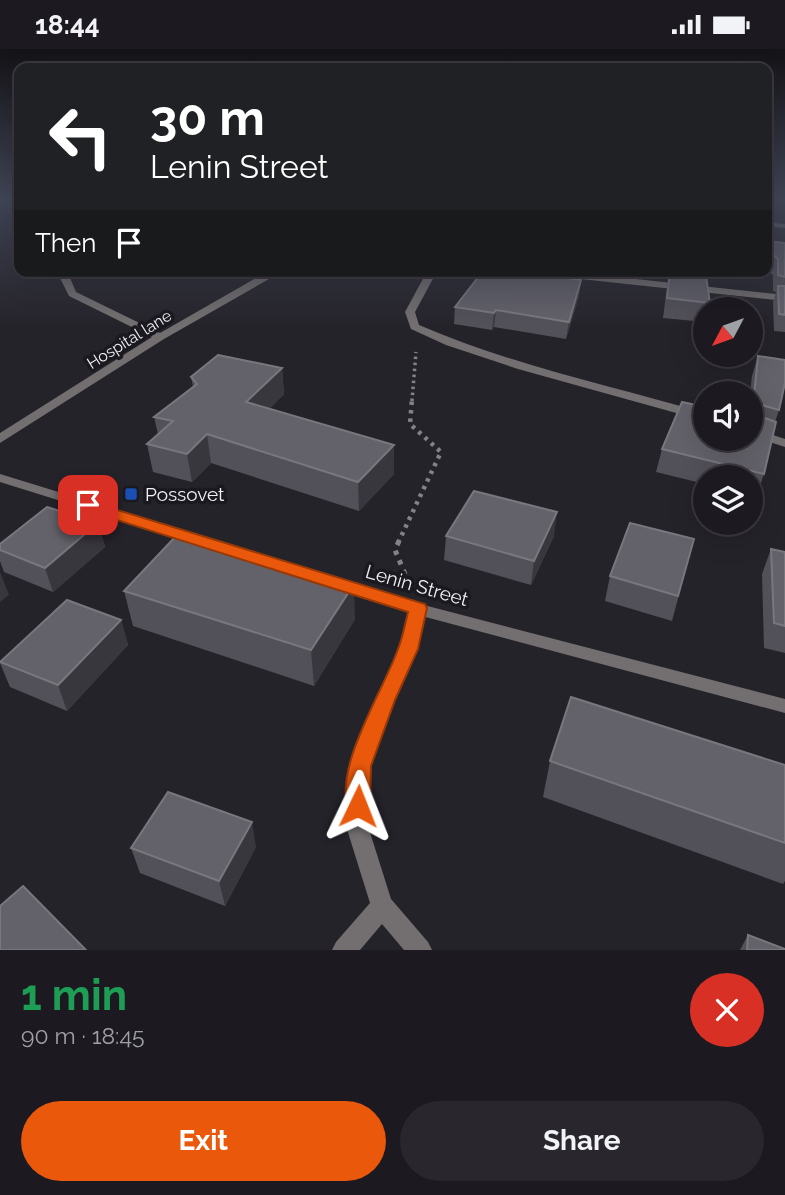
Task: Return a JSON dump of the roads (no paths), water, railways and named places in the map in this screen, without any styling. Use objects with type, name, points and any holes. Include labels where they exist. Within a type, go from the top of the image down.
[{"type":"street","points":[[65,277],[72,294],[160,337]]},
{"type":"street","name":"Hospital lane","points":[[0,439],[160,337],[264,277]]},
{"type":"street","points":[[429,277],[410,312],[415,327],[452,345],[497,360],[693,415]]},
{"type":"street","points":[[590,277],[785,298]]},
{"type":"street","points":[[763,436],[785,443]]},
{"type":"street","points":[[0,478],[238,552]]},
{"type":"street","name":"Lenin Street","points":[[315,576],[418,608],[785,706]]},
{"type":"street","points":[[418,608],[408,649],[360,766],[358,826],[382,906],[420,950]]},
{"type":"street","points":[[344,950],[382,906]]},
{"type":"place","name":"Possovet","points":[[131,494]]}]
